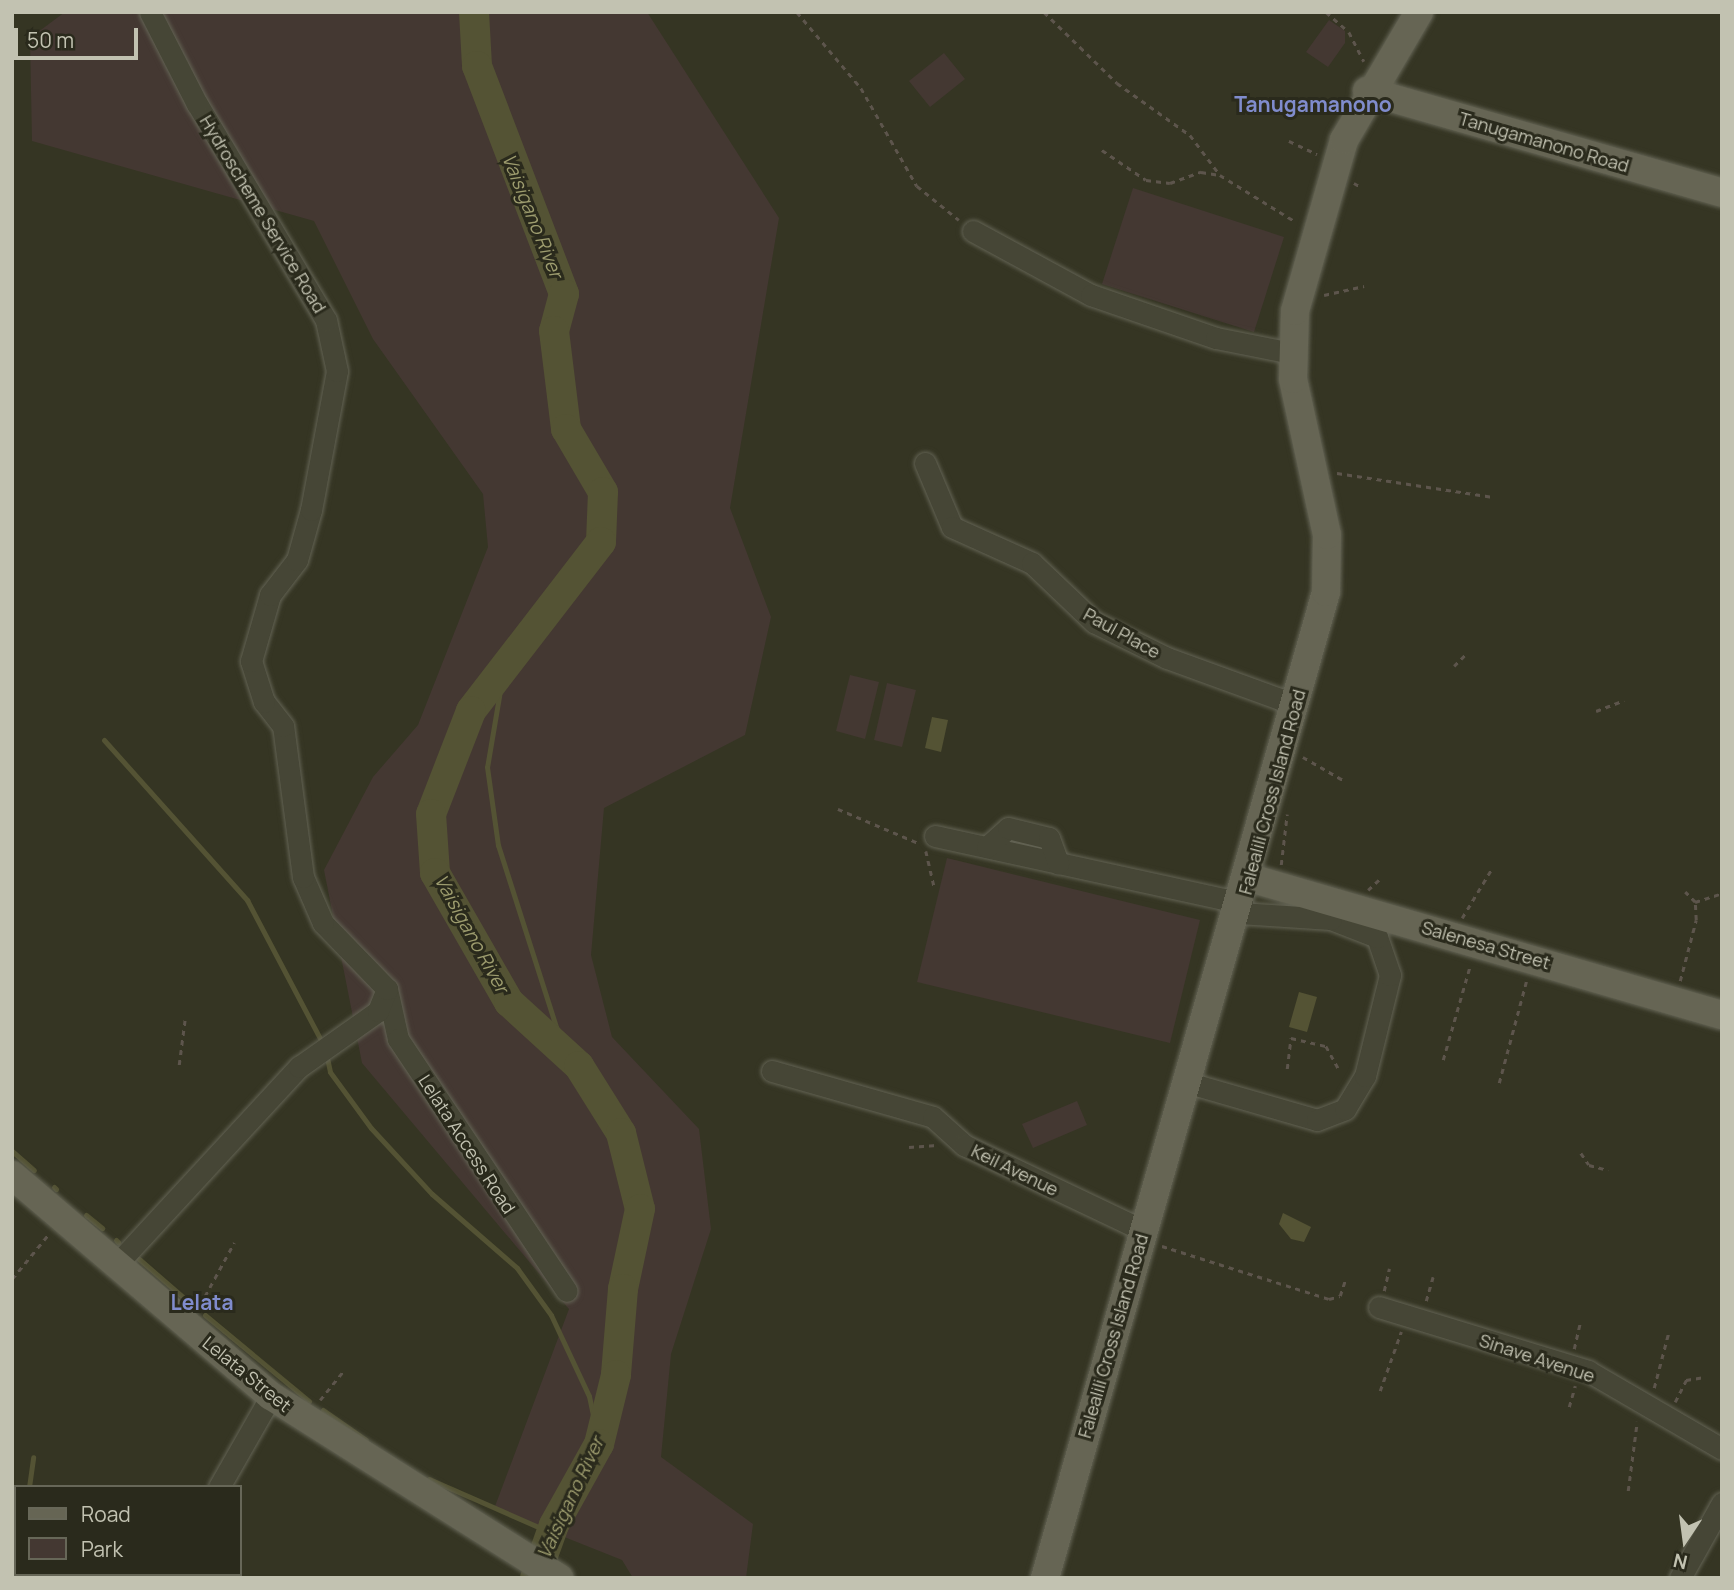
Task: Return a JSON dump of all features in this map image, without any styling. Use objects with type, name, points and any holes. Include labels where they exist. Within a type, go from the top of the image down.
[{"type":"main road","name":"Falealili Cross Island Road","points":[[1045,1578],[1141,1234],[1251,894],[1269,804],[1326,592],[1327,535],[1312,485],[1292,353],[1299,295],[1336,163],[1371,85],[1419,12]]},
{"type":"main road","name":"Tanugamanono Road","points":[[1371,85],[1722,193]]},
{"type":"main road","name":"Salenesa Street","points":[[1251,894],[1449,934],[1722,1015]]},
{"type":"main road","name":"Lelata Street","points":[[12,1175],[271,1396],[559,1578]]},
{"type":"street","name":"Hydroscheme Service Road","points":[[150,12],[204,116],[309,286],[326,320],[337,371],[296,560],[270,595],[251,662],[264,702]]},
{"type":"street","points":[[973,231],[1091,295],[1216,338],[1292,353]]},
{"type":"street","name":"Paul Place","points":[[925,463],[952,527],[1032,563],[1094,622],[1167,658],[1296,705]]},
{"type":"street","name":"Lelata Access Road","points":[[264,702],[283,726],[292,821],[318,912],[387,989],[398,1039],[567,1291]]},
{"type":"street","points":[[930,840],[987,847],[1058,863],[1251,894],[1331,919],[1377,937],[1390,975],[1364,1076],[1345,1109],[1317,1120],[1189,1083]]},
{"type":"street","points":[[116,1265],[299,1067],[333,1040],[379,1011],[387,989]]},
{"type":"street","name":"Keil Avenue","points":[[772,1071],[933,1117],[964,1146],[1141,1234]]},
{"type":"street","name":"Sinave Avenue","points":[[1380,1307],[1575,1367],[1722,1449]]},
{"type":"street","points":[[220,1485],[271,1396]]},
{"type":"street","points":[[1680,1578],[1722,1503]]},
{"type":"path","points":[[797,12],[819,31],[861,88],[917,186],[973,231]]},
{"type":"path","points":[[1044,12],[1117,83],[1190,135],[1220,175],[1314,239]]},
{"type":"path","points":[[1326,12],[1349,32],[1371,85]]},
{"type":"path","points":[[1289,141],[1336,163]]},
{"type":"path","points":[[1102,150],[1146,180],[1170,183],[1201,172],[1220,175]]},
{"type":"path","points":[[1299,295],[1364,286]]},
{"type":"path","points":[[1312,485],[1352,471],[1493,498]]},
{"type":"path","points":[[1454,666],[1468,652]]},
{"type":"path","points":[[1596,711],[1624,700]]},
{"type":"path","points":[[1283,750],[1343,779]]},
{"type":"path","points":[[1251,894],[1290,818],[1269,804]]},
{"type":"path","points":[[838,809],[930,840],[934,886]]},
{"type":"path","points":[[1449,934],[1491,870]]},
{"type":"path","points":[[1685,892],[1695,902]]},
{"type":"path","points":[[1695,902],[1722,893]]},
{"type":"path","points":[[1673,1000],[1685,968],[1695,902]]},
{"type":"path","points":[[1443,1060],[1477,942]]},
{"type":"path","points":[[1499,1083],[1532,959]]},
{"type":"path","points":[[179,1065],[185,1019]]},
{"type":"path","points":[[1287,1069],[1291,1038],[1326,1046],[1338,1068]]},
{"type":"path","points":[[1581,1153],[1589,1165],[1608,1170]]},
{"type":"path","points":[[12,1279],[61,1219]]},
{"type":"path","points":[[1141,1234],[1329,1299],[1340,1296],[1346,1281]]},
{"type":"path","points":[[188,1326],[234,1243]]},
{"type":"path","points":[[1380,1391],[1433,1277]]},
{"type":"path","points":[[1569,1408],[1580,1323]]},
{"type":"path","points":[[1658,1412],[1669,1331]]},
{"type":"path","points":[[305,1419],[343,1372]]},
{"type":"path","points":[[1628,1491],[1636,1423],[1658,1412],[1686,1380],[1705,1377]]},
{"type":"green space","points":[[65,12],[647,12],[779,218],[730,508],[771,617],[745,735],[604,808],[591,955],[612,1037],[699,1129],[711,1229],[671,1354],[661,1457],[753,1524],[746,1578],[633,1578],[622,1560],[494,1509],[569,1309],[362,1063],[324,870],[373,777],[418,725],[488,547],[483,494],[373,339],[314,221],[32,141],[30,38]]},
{"type":"green space","points":[[1329,20],[1345,31],[1345,43],[1328,67],[1306,52]]},
{"type":"green space","points":[[944,53],[965,79],[930,107],[909,81]]},
{"type":"green space","points":[[1133,188],[1284,237],[1254,332],[1102,284]]},
{"type":"green space","points":[[850,675],[879,682],[865,739],[836,731]]},
{"type":"green space","points":[[887,683],[916,690],[902,747],[874,740]]},
{"type":"green space","points":[[947,858],[1200,920],[1170,1043],[917,982]]},
{"type":"green space","points":[[1077,1101],[1087,1125],[1033,1148],[1022,1124]]},
{"type":"shaded area","points":[[932,717],[948,720],[941,752],[925,748]]},
{"type":"shaded area","points":[[1299,992],[1317,997],[1307,1032],[1289,1027]]},
{"type":"shaded area","points":[[1283,1213],[1311,1227],[1304,1242],[1291,1239],[1279,1224]]},
{"type":"waterway","name":"Vaisigano River","points":[[474,12],[477,66],[564,294],[554,331],[566,429],[603,492],[601,542],[471,711],[431,814],[435,873],[509,1002],[579,1066],[621,1133],[640,1209],[623,1289],[616,1375],[599,1444],[554,1525],[535,1578]]},
{"type":"waterway","points":[[504,667],[487,767],[498,845],[556,1027],[579,1066]]},
{"type":"waterway","points":[[104,740],[247,900],[323,1044]]},
{"type":"waterway","points":[[326,1053],[330,1072],[371,1128],[432,1194],[517,1268],[551,1315],[589,1396],[599,1444]]},
{"type":"waterway","points":[[12,1151],[34,1170]]},
{"type":"waterway","points":[[86,1215],[102,1228]]},
{"type":"waterway","points":[[139,1259],[191,1304]]},
{"type":"waterway","points":[[205,1315],[309,1401]]},
{"type":"waterway","points":[[323,1410],[366,1440]]},
{"type":"waterway","points":[[29,1485],[33,1457]]},
{"type":"waterway","points":[[429,1479],[552,1533]]},
{"type":"district","name":"Tanugamanono","points":[[1313,104]]},
{"type":"district","name":"Lelata","points":[[202,1302]]}]
